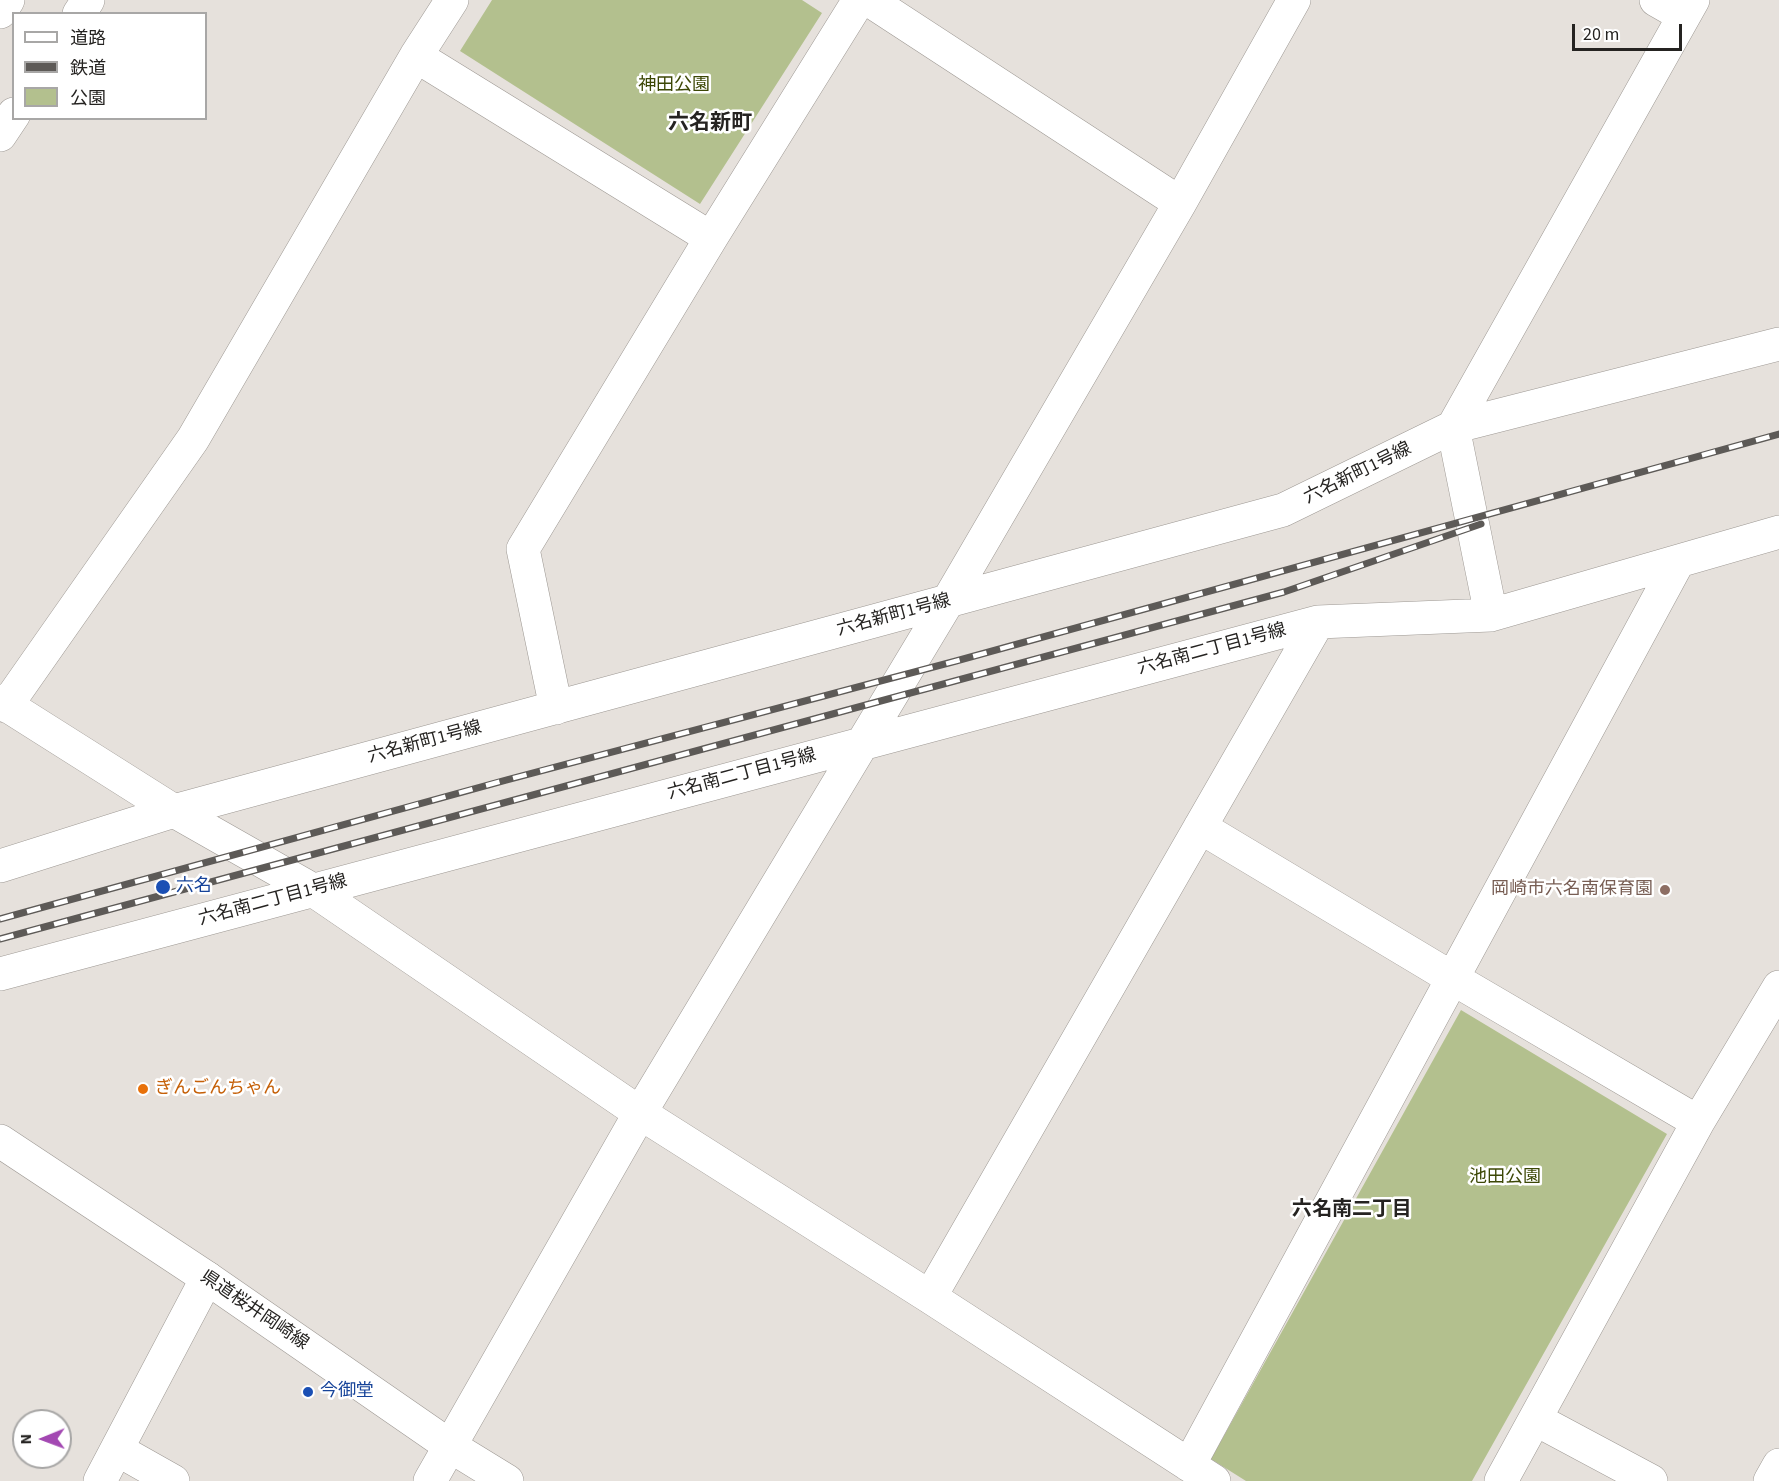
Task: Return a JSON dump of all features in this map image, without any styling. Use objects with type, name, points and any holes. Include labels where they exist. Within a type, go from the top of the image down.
[{"type":"street","points":[[0,12],[8,0]]},
{"type":"street","points":[[452,0],[416,56],[193,439],[3,703],[174,810],[313,890],[640,1113],[1201,1473],[1452,978],[1678,562],[1779,532]]},
{"type":"street","points":[[556,708],[523,549],[711,238],[859,0]]},
{"type":"street","points":[[869,0],[1180,203]]},
{"type":"street","points":[[430,1481],[640,1113],[948,601],[1180,203],[1294,0]]},
{"type":"street","points":[[1491,615],[1453,427],[1689,8],[1656,0]]},
{"type":"street","points":[[416,56],[711,238]]},
{"type":"street","points":[[0,135],[12,117]]},
{"type":"street","name":"六名新町1号線","points":[[0,866],[174,810],[1283,510],[1453,427],[1779,344]]},
{"type":"street","name":"六名南二丁目1号線","points":[[0,974],[1318,622],[1491,615],[1678,562]]},
{"type":"street","points":[[930,1297],[1318,622]]},
{"type":"street","points":[[1200,827],[1698,1122]]},
{"type":"street","points":[[1501,1481],[1698,1122],[1779,987]]},
{"type":"street","name":"県道桜井岡崎線","points":[[0,1141],[207,1278],[450,1446],[507,1481]]},
{"type":"street","points":[[100,1481],[207,1278]]},
{"type":"street","points":[[1535,1419],[1651,1481]]},
{"type":"street","points":[[118,1450],[173,1481]]},
{"type":"street","points":[[1770,1481],[1779,1465]]},
{"type":"green space","name":"神田公園","points":[[492,0],[802,0],[822,13],[700,204],[460,51]]},
{"type":"green space","name":"池田公園","points":[[1461,1010],[1667,1134],[1472,1481],[1246,1481],[1211,1459]]},
{"type":"railway","points":[[0,919],[506,780],[956,661],[1779,434]]},
{"type":"railway","points":[[0,939],[1284,592],[1481,524]]},
{"type":"place","name":"六名","points":[[163,887]]},
{"type":"place","name":"岡崎市六名南保育園","points":[[1665,890]]},
{"type":"place","name":"ぎんごんちゃん","points":[[143,1089]]},
{"type":"place","name":"今御堂","points":[[308,1392]]},
{"type":"district","name":"六名新町","points":[[710,124]]},
{"type":"district","name":"六名南二丁目","points":[[1352,1211]]}]
